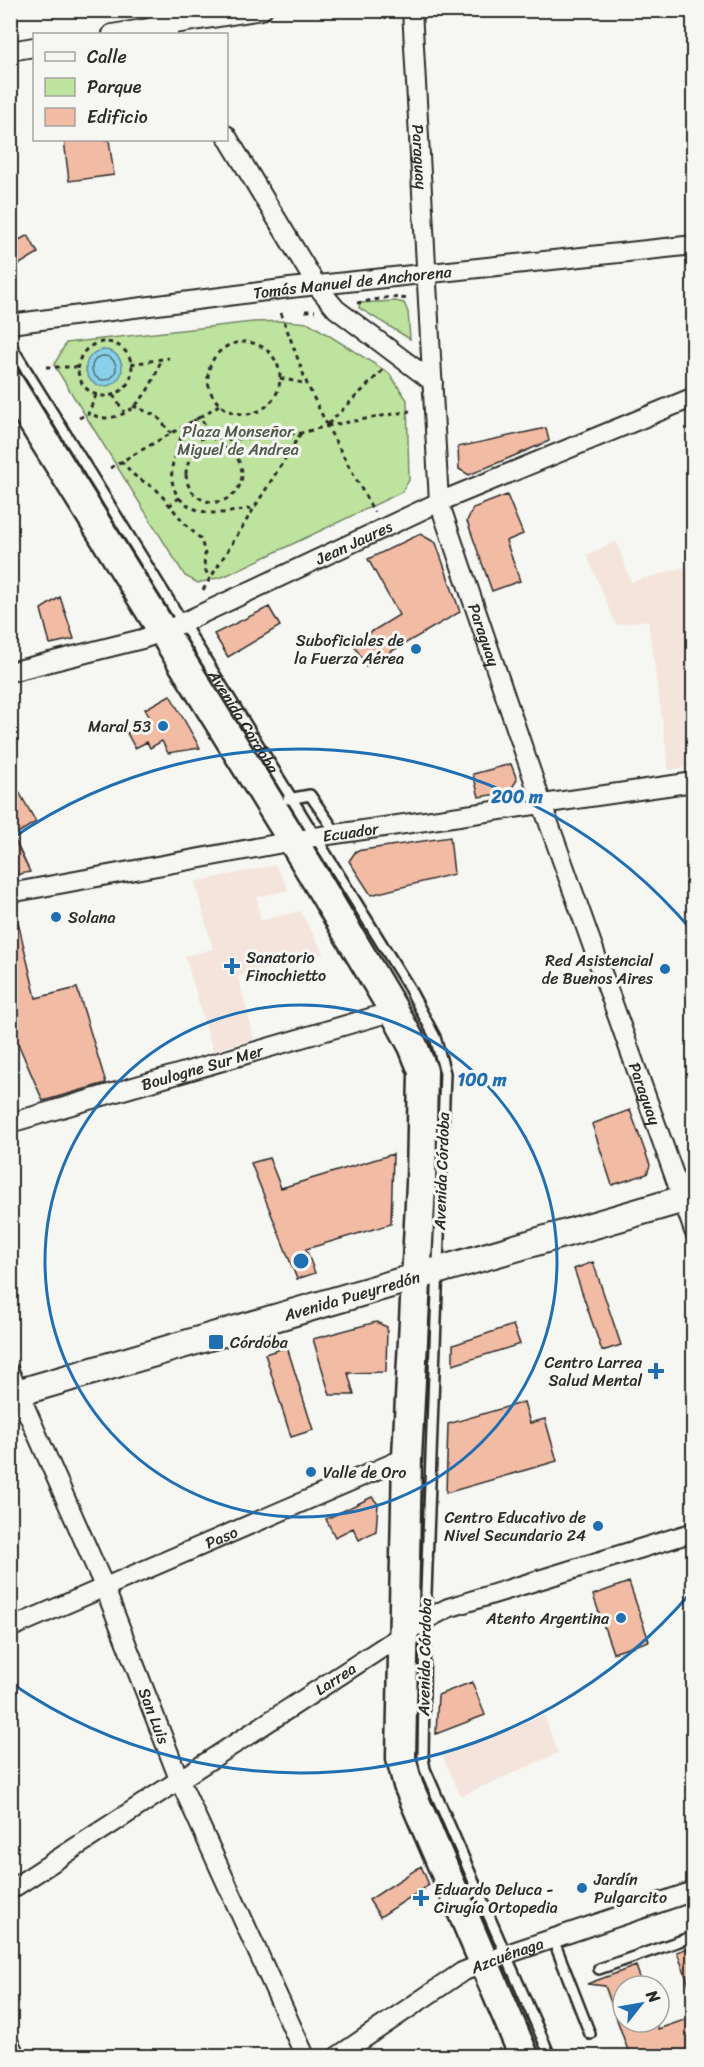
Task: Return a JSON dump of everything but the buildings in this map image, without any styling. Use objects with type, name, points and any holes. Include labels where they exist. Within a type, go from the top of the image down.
[{"type":"main road","name":"Avenida Córdoba","points":[[10,385],[175,627],[304,839],[413,1046],[424,1078],[428,1273],[413,1627],[400,1733],[404,1773],[496,1959],[524,2056]]},
{"type":"main road","name":"Avenida Pueyrredón","points":[[13,1387],[428,1273],[688,1197]]},
{"type":"street","points":[[117,33],[161,24],[262,10]]},
{"type":"street","name":"Paraguay","points":[[412,10],[439,502],[542,804],[688,1197],[693,1231]]},
{"type":"street","points":[[10,51],[33,47]]},
{"type":"street","points":[[228,138],[317,286],[336,309],[433,382]]},
{"type":"street","name":"Tomás Manuel de Anchorena","points":[[10,324],[290,288],[693,245]]},
{"type":"street","name":"Jean Jaures","points":[[10,672],[142,639],[175,627],[439,502],[693,397]]},
{"type":"street","name":"Ecuador","points":[[10,893],[304,839],[693,782]]},
{"type":"street","name":"Boulogne Sur Mer","points":[[10,1123],[394,1011]]},
{"type":"street","name":"San Luis","points":[[13,1387],[104,1586],[180,1779],[305,2056]]},
{"type":"street","name":"Paso","points":[[10,1628],[419,1451]]},
{"type":"street","name":"Larrea","points":[[10,1890],[413,1627],[448,1608],[693,1532]]},
{"type":"street","name":"Azcuénaga","points":[[338,2056],[462,1972],[693,1891]]},
{"type":"street","points":[[10,2045],[16,2056]]},
{"type":"lane","name":"Avenida Córdoba","points":[[10,344],[175,627]]},
{"type":"lane","points":[[281,801],[310,795],[337,834]]},
{"type":"lane","name":"Avenida Córdoba","points":[[304,839],[408,986],[441,1054],[445,1073],[428,1273]]},
{"type":"lane","points":[[599,1969],[693,1936]]},
{"type":"lane","points":[[553,1939],[590,2034]]},
{"type":"lane","name":"Avenida Córdoba","points":[[496,1959],[550,2056]]},
{"type":"path","points":[[281,313],[306,384],[374,512]]},
{"type":"path","points":[[101,341],[119,346],[126,352],[131,364],[131,377],[127,385],[113,395],[96,395],[83,385],[77,367],[85,350],[101,341]]},
{"type":"path","points":[[246,342],[263,348],[272,356],[280,378],[272,400],[254,413],[231,412],[219,404],[209,386],[208,374],[211,362],[228,345],[246,342]]},
{"type":"path","points":[[131,364],[169,358]]},
{"type":"path","points":[[79,418],[88,414],[106,418],[124,412],[133,406],[151,385],[161,359]]},
{"type":"path","points":[[46,367],[77,367]]},
{"type":"path","points":[[327,426],[386,367]]},
{"type":"path","points":[[280,378],[306,384]]},
{"type":"path","points":[[88,414],[96,395]]},
{"type":"path","points":[[113,395],[124,412]]},
{"type":"path","points":[[110,468],[219,404]]},
{"type":"path","points":[[133,406],[157,416],[171,433]]},
{"type":"path","points":[[200,417],[214,441],[301,433],[410,411]]},
{"type":"path","points":[[194,419],[205,448]]},
{"type":"path","points":[[187,423],[176,452],[171,478],[179,498],[187,506],[210,514],[256,507]]},
{"type":"path","points":[[203,590],[301,433]]},
{"type":"path","points":[[220,447],[228,450],[240,464],[241,482],[237,491],[222,501],[203,500],[195,495],[187,479],[189,461],[205,448],[220,447]]},
{"type":"path","points":[[121,461],[135,476],[157,490],[201,539],[205,554],[204,567],[210,580]]},
{"type":"path","points":[[169,506],[179,498]]},
{"type":"shaded area","points":[[616,541],[631,582],[690,566],[688,545],[693,544],[693,767],[669,770],[648,620],[616,625],[587,555]]},
{"type":"shaded area","name":"Sanatorio Finochietto","points":[[275,865],[289,890],[257,897],[260,921],[300,911],[324,954],[238,976],[254,1039],[213,1051],[185,956],[213,949],[195,882]]},
{"type":"shaded area","points":[[544,1715],[558,1753],[461,1796],[442,1755]]},
{"type":"green space","points":[[395,301],[404,303],[408,312],[410,339],[359,308],[360,303]]},
{"type":"green space","name":"Plaza Monseñor Miguel de Andrea","points":[[253,322],[309,323],[389,373],[407,400],[409,480],[402,492],[225,576],[198,583],[185,576],[54,365],[66,343]]},
{"type":"water","points":[[104,350],[116,356],[122,368],[116,380],[104,386],[92,380],[86,368],[92,356]]},
{"type":"place","name":"Suboficiales de la Fuerza Aérea","points":[[416,649]]},
{"type":"place","name":"Maral 53","points":[[163,726]]},
{"type":"place","name":"Solana","points":[[56,917]]},
{"type":"place","name":"Sanatorio Finochietto","points":[[232,966]]},
{"type":"place","name":"Red Asistencial de Buenos Aires","points":[[665,969]]},
{"type":"place","name":"Córdoba","points":[[216,1342]]},
{"type":"place","name":"Centro Larrea Salud Mental","points":[[656,1371]]},
{"type":"place","name":"Valle de Oro","points":[[311,1472]]},
{"type":"place","name":"Centro Educativo de Nivel Secundario 24","points":[[598,1526]]},
{"type":"place","name":"Atento Argentina","points":[[621,1618]]},
{"type":"place","name":"Jardín Pulgarcito","points":[[582,1888]]},
{"type":"place","name":"Eduardo Deluca - Cirugía Ortopedia","points":[[421,1898]]}]
